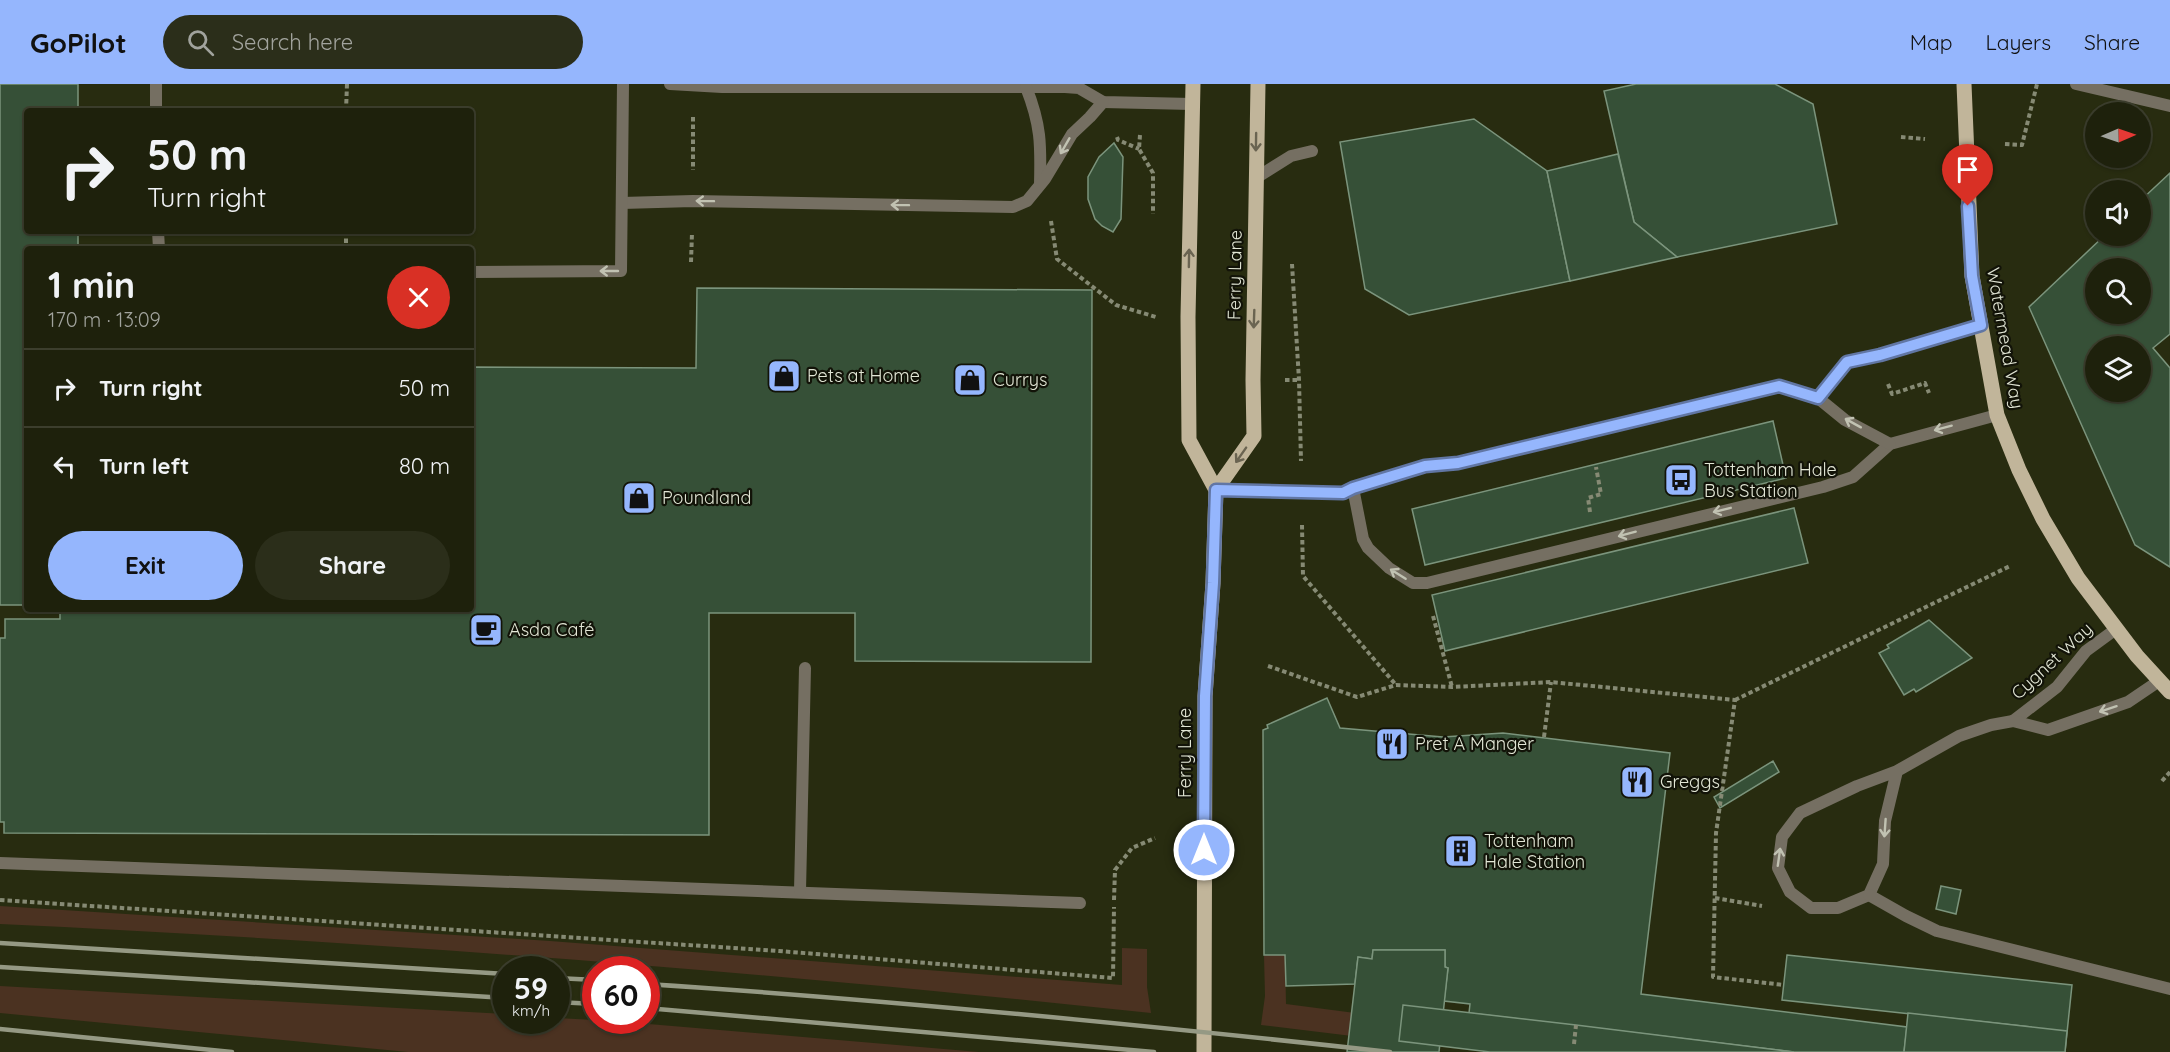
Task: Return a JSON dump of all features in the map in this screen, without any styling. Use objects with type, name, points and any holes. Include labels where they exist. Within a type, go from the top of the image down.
[{"type":"main road","points":[[1193,84],[1188,317],[1189,440],[1216,490]]},
{"type":"main road","name":"Ferry Lane","points":[[1204,1052],[1205,696],[1213,583],[1216,490],[1254,436],[1258,84]]},
{"type":"main road","name":"Watermead Way","points":[[1964,84],[1972,276],[1997,415],[2019,470],[2043,519],[2079,578],[2116,629],[2164,687]]},
{"type":"street","points":[[156,84],[156,108]]},
{"type":"street","points":[[474,272],[621,270],[622,84]]},
{"type":"street","points":[[670,84],[1079,88],[1103,102],[1192,104]]},
{"type":"street","points":[[2076,84],[2170,106]]},
{"type":"street","points":[[1026,87],[1034,107],[1041,138],[1042,181]]},
{"type":"street","points":[[622,203],[693,201],[1013,207],[1026,201],[1042,181],[1072,134],[1103,102]]},
{"type":"street","points":[[1256,178],[1291,156],[1312,151]]},
{"type":"street","points":[[1818,398],[1847,362],[1880,355],[1981,325]]},
{"type":"street","points":[[1216,490],[1343,493],[1425,466],[1458,463],[1779,386],[1818,398],[1845,420],[1890,444]]},
{"type":"street","points":[[1353,488],[1363,539],[1368,548],[1389,568],[1413,583],[1427,583],[1823,487],[1853,477],[1890,444],[1997,415]]},
{"type":"street","name":"Cygnet Way","points":[[2013,721],[2057,687],[2086,651],[2116,629]]},
{"type":"street","points":[[800,891],[805,668]]},
{"type":"street","name":"Cygnet Way","points":[[1869,895],[1838,908],[1810,908],[1790,892],[1778,868],[1782,837],[1800,813],[1857,786],[1897,771],[1959,736],[1991,725],[2013,721],[2048,730],[2164,687]]},
{"type":"street","points":[[1897,771],[1885,821],[1883,864],[1869,895],[1937,931],[2170,989]]},
{"type":"street","points":[[0,863],[1080,903]]},
{"type":"path","points":[[346,108],[347,84]]},
{"type":"path","points":[[2005,144],[2022,145],[2037,84]]},
{"type":"path","points":[[693,107],[693,179]]},
{"type":"path","points":[[1140,134],[1139,149],[1153,173],[1153,221]]},
{"type":"path","points":[[1117,135],[1118,140],[1139,149]]},
{"type":"path","points":[[1901,137],[1925,139]]},
{"type":"path","points":[[1042,181],[1057,259],[1116,305],[1155,317],[1155,305]]},
{"type":"path","points":[[692,262],[693,226]]},
{"type":"path","points":[[346,234],[346,243]]},
{"type":"path","points":[[1291,258],[1296,310],[1300,424]]},
{"type":"path","points":[[1888,383],[1892,394],[1925,383],[1929,393]]},
{"type":"path","points":[[1591,516],[1588,498],[1602,494],[1596,467]]},
{"type":"path","points":[[1302,545],[1304,576],[1396,685]]},
{"type":"path","points":[[1268,666],[1357,697],[1396,685],[1452,687],[1551,682],[1735,700],[2010,566]]},
{"type":"path","points":[[1427,583],[1452,687]]},
{"type":"path","points":[[1544,738],[1551,682]]},
{"type":"path","points":[[1735,700],[1716,833],[1713,977],[1784,985]]},
{"type":"path","points":[[2162,781],[2170,772]]},
{"type":"path","points":[[0,900],[734,948],[1113,978],[1115,870],[1132,848],[1155,838]]},
{"type":"path","points":[[1574,1044],[1576,1026]]},
{"type":"shaded area","points":[[0,906],[550,941],[1122,985],[1122,948],[1147,949],[1147,987],[1151,1013],[864,984],[660,967],[660,956],[582,956],[582,960],[570,960],[570,956],[524,956],[0,924]]},
{"type":"shaded area","points":[[1264,955],[1285,955],[1286,1004],[1355,1013],[1352,1036],[1261,1025],[1265,996]]},
{"type":"shaded area","points":[[0,986],[492,1013],[492,1034],[570,1034],[570,1019],[582,1019],[582,1034],[660,1034],[660,1025],[979,1052],[408,1052],[0,1013]]},
{"type":"building","points":[[0,84],[78,84],[78,108],[24,108],[24,234],[78,234],[78,246],[24,246],[24,605],[0,605]]},
{"type":"building","points":[[1636,84],[1775,84],[1813,104],[1837,224],[1677,257],[1634,222],[1604,91]]},
{"type":"building","points":[[1474,119],[1547,171],[1570,281],[1409,315],[1365,289],[1340,142]]},
{"type":"building","points":[[1114,143],[1123,157],[1121,219],[1113,232],[1095,219],[1088,199],[1088,177],[1099,157]]},
{"type":"building","points":[[1618,154],[1634,222],[1677,257],[1570,281],[1547,171]]},
{"type":"building","points":[[2170,173],[2170,334],[2153,348],[2170,368],[2170,567],[2135,545],[2029,307],[2093,246],[2151,246],[2151,191]]},
{"type":"building","points":[[697,288],[1092,290],[1091,662],[855,661],[855,613],[709,613],[709,835],[4,833],[4,822],[0,822],[0,638],[5,638],[5,619],[60,619],[60,612],[474,612],[474,367],[696,368]]},
{"type":"building","points":[[1773,421],[1786,478],[1425,565],[1412,509]]},
{"type":"building","points":[[1794,508],[1808,563],[1445,651],[1432,595]]},
{"type":"building","points":[[1929,620],[1972,658],[1916,692],[1914,689],[1904,695],[1879,653],[1889,648],[1887,645]]},
{"type":"building","name":"Tottenham Hale Station","points":[[1327,698],[1340,728],[1443,737],[1503,733],[1670,753],[1641,994],[1907,1027],[1904,1052],[1794,1052],[1469,1013],[1470,1004],[1444,1001],[1448,968],[1445,967],[1445,950],[1373,950],[1372,959],[1358,957],[1355,984],[1286,986],[1285,955],[1264,955],[1263,730],[1268,728],[1267,725]]},
{"type":"building","points":[[1773,761],[1779,772],[1720,808],[1714,797]]},
{"type":"building","points":[[1941,886],[1961,890],[1956,914],[1936,909]]},
{"type":"building","points":[[1373,950],[1445,950],[1445,967],[1448,968],[1439,1052],[1347,1052],[1358,957],[1372,959]]},
{"type":"building","points":[[1787,955],[2072,985],[2065,1052],[2028,1052],[2031,1027],[1782,1000]]},
{"type":"building","points":[[1403,1005],[1794,1052],[1490,1052],[1399,1041]]},
{"type":"building","points":[[1908,1013],[2067,1031],[2065,1052],[1904,1052]]},
{"type":"railway","points":[[0,943],[492,973]]},
{"type":"railway","points":[[0,967],[492,997]]},
{"type":"railway","points":[[570,979],[582,979]]},
{"type":"railway","points":[[660,985],[1019,1014],[1390,1052]]},
{"type":"railway","points":[[570,1003],[582,1003]]},
{"type":"railway","points":[[660,1009],[1154,1052]]},
{"type":"railway","points":[[0,1029],[232,1052]]},
{"type":"place","name":"Pets at Home","points":[[784,376]]},
{"type":"place","name":"Currys","points":[[970,380]]},
{"type":"place","name":"Tottenham Hale Bus Station","points":[[1681,480]]},
{"type":"place","name":"Poundland","points":[[639,498]]},
{"type":"place","name":"Asda Café","points":[[486,630]]},
{"type":"place","name":"Pret A Manger","points":[[1392,744]]},
{"type":"place","name":"Greggs","points":[[1637,782]]},
{"type":"place","name":"Tottenham Hale Station","points":[[1461,851]]},
{"type":"route","points":[[1204,850],[1205,696],[1213,583],[1216,490],[1343,493],[1425,466],[1458,463],[1587,431],[1737,398],[1779,386],[1818,398],[1847,362],[1880,355],[1981,325],[1972,276],[1968,206]]}]
